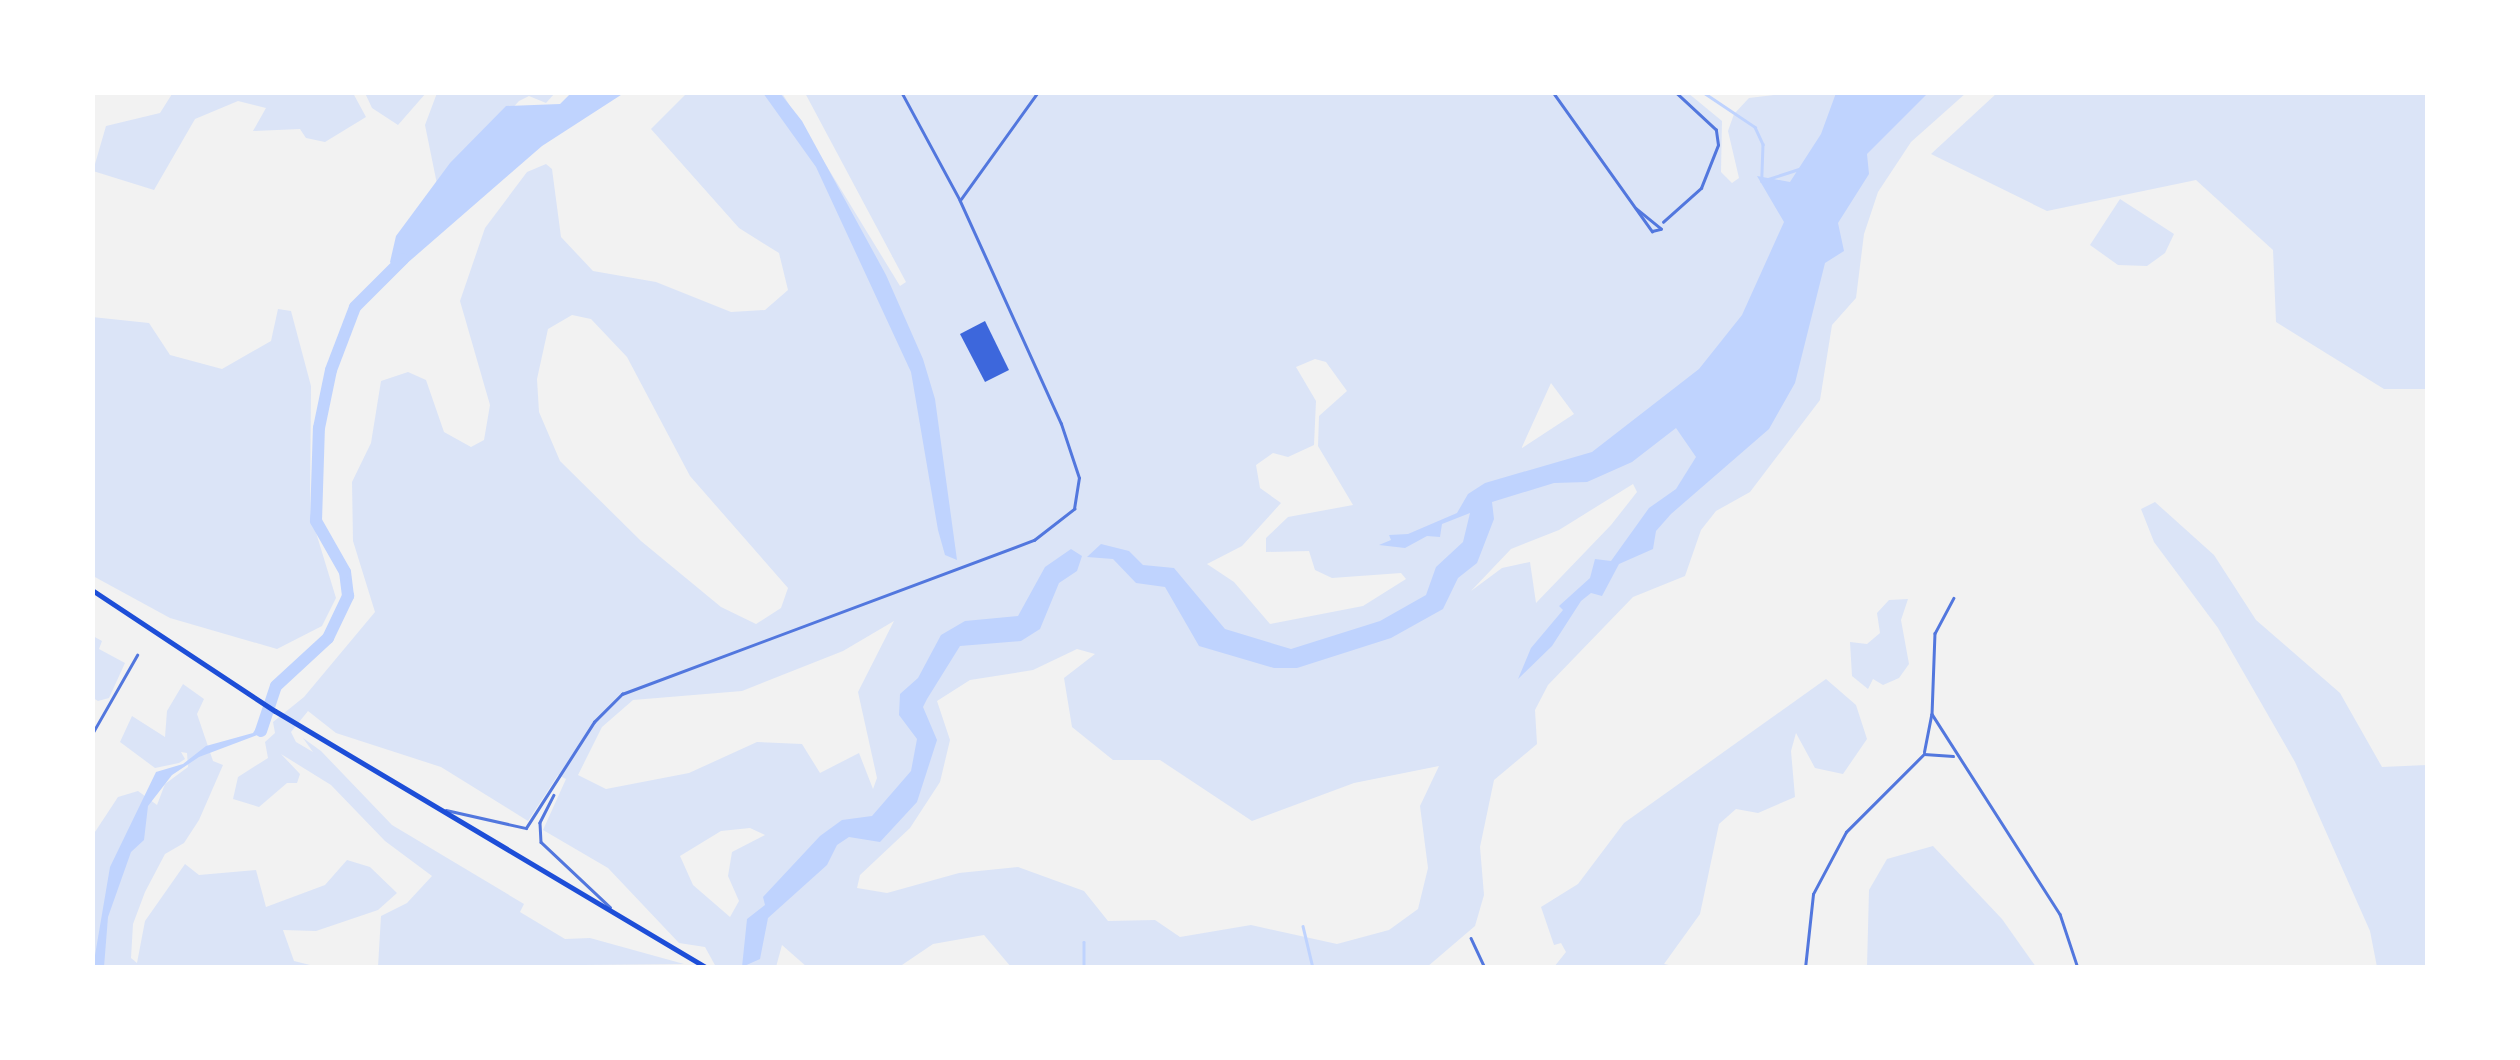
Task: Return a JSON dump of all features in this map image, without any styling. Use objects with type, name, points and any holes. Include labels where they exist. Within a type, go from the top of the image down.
[{"type":"highway","points":[[92,590],[217,675],[707,968]]},
{"type":"street","points":[[626,920],[542,845],[540,823],[600,714],[626,691],[1034,540],[1071,513],[1079,489],[1072,452],[960,201],[901,92]]},
{"type":"street","points":[[960,201],[1038,92]]},
{"type":"street","points":[[1553,92],[1652,232],[1701,188],[1717,152],[1716,130],[1675,92]]},
{"type":"street","points":[[1636,209],[1662,223]]},
{"type":"street","points":[[1805,968],[1813,894],[1846,832],[1924,754],[1932,714],[1935,633],[1954,598]]},
{"type":"street","points":[[92,734],[137,655]]},
{"type":"street","points":[[94,712],[100,720]]},
{"type":"street","points":[[1932,714],[1954,756],[2060,914],[2078,968]]},
{"type":"street","points":[[1924,754],[1954,756]]},
{"type":"street","points":[[426,803],[523,829],[561,780]]},
{"type":"street","points":[[1471,938],[1485,968]]},
{"type":"shaded area","points":[[365,92],[426,93],[398,125],[372,108]]},
{"type":"shaded area","points":[[1799,92],[1966,93],[1911,142],[1878,192],[1864,234],[1856,298],[1832,325],[1820,400],[1750,492],[1716,511],[1701,530],[1685,576],[1633,597],[1548,685],[1535,710],[1537,744],[1494,780],[1480,847],[1484,895],[1475,926],[1427,967],[1011,967],[984,935],[933,944],[899,967],[807,967],[782,945],[776,967],[716,967],[705,947],[679,943],[608,868],[543,830],[566,779],[558,775],[528,821],[441,767],[336,733],[308,711],[291,732],[296,742],[313,752],[303,738],[321,751],[392,825],[524,904],[520,912],[565,939],[590,938],[684,964],[378,967],[381,916],[407,903],[432,876],[385,841],[331,785],[281,754],[300,774],[297,783],[287,783],[259,807],[233,799],[238,777],[268,758],[265,742],[275,733],[273,722],[304,697],[375,612],[353,541],[352,482],[371,443],[381,381],[408,372],[426,380],[444,432],[471,447],[484,440],[490,405],[460,301],[485,228],[527,172],[546,164],[552,169],[561,237],[593,271],[656,282],[731,312],[765,310],[788,290],[779,253],[739,228],[651,129],[687,93],[782,93],[900,286],[906,282],[805,93],[1688,93],[1722,121],[1721,172],[1732,183],[1739,178],[1728,131],[1734,114],[1749,98]],"holes":[[[572,315],[591,319],[627,357],[690,476],[788,588],[781,608],[756,624],[721,607],[641,541],[560,461],[539,412],[537,379],[548,329]],[[1315,359],[1326,362],[1347,391],[1319,416],[1318,446],[1353,505],[1288,517],[1266,538],[1266,552],[1309,551],[1315,570],[1332,578],[1401,573],[1406,579],[1363,606],[1270,624],[1234,582],[1207,564],[1242,546],[1281,503],[1260,488],[1256,465],[1273,453],[1288,457],[1314,445],[1316,401],[1296,367]],[[1551,383],[1574,414],[1522,448]],[[1633,484],[1637,492],[1536,603],[1530,562],[1502,568],[1471,591],[1511,549],[1559,530]],[[894,621],[858,692],[877,778],[873,789],[859,753],[820,773],[802,744],[757,742],[689,773],[606,789],[578,775],[602,727],[633,700],[742,691],[843,651]],[[1077,649],[1095,654],[1064,678],[1072,727],[1113,760],[1160,760],[1252,821],[1354,783],[1439,766],[1420,806],[1428,868],[1418,909],[1389,930],[1337,944],[1251,925],[1180,937],[1155,920],[1108,921],[1084,891],[1018,867],[959,873],[887,893],[857,888],[860,875],[910,828],[940,782],[950,740],[937,701],[970,680],[1033,670]],[[750,828],[765,835],[732,852],[728,876],[739,901],[730,917],[693,885],[680,856],[721,831]]]},
{"type":"shaded area","points":[[353,93],[366,117],[325,142],[306,138],[300,129],[253,131],[266,108],[238,101],[195,119],[154,190],[93,171],[106,126],[160,113],[172,94]]},
{"type":"shaded area","points":[[437,93],[555,93],[546,103],[529,96],[519,101],[438,189],[425,125]]},
{"type":"shaded area","points":[[1997,93],[2427,93],[2427,389],[2384,389],[2276,322],[2273,250],[2196,180],[2047,211],[1931,154]]},
{"type":"shaded area","points":[[2120,199],[2174,234],[2165,253],[2147,266],[2118,265],[2090,245]]},
{"type":"shaded area","points":[[278,309],[291,311],[311,386],[310,513],[336,598],[322,626],[277,649],[170,618],[93,576],[92,317],[149,323],[170,355],[222,369],[271,341]]},
{"type":"shaded area","points":[[2155,502],[2214,555],[2256,620],[2340,693],[2382,767],[2427,765],[2427,967],[2377,967],[2370,931],[2295,762],[2218,628],[2154,542],[2141,509]]},
{"type":"shaded area","points":[[1908,599],[1901,620],[1909,664],[1899,678],[1883,685],[1873,679],[1868,689],[1852,676],[1850,642],[1867,644],[1880,633],[1877,613],[1889,600]]},
{"type":"shaded area","points":[[93,636],[102,641],[99,649],[125,663],[109,698],[98,701],[93,698]]},
{"type":"shaded area","points":[[1826,679],[1856,705],[1867,739],[1843,774],[1815,768],[1796,733],[1791,751],[1795,797],[1758,813],[1736,809],[1719,824],[1700,914],[1664,964],[1678,967],[1554,967],[1566,952],[1561,943],[1554,945],[1541,907],[1578,884],[1624,823]]},
{"type":"shaded area","points":[[183,684],[204,699],[197,714],[213,761],[223,765],[199,820],[184,843],[165,854],[145,892],[133,924],[131,958],[137,963],[145,921],[185,864],[199,875],[256,870],[266,907],[325,885],[347,860],[370,867],[397,893],[378,910],[316,931],[283,930],[294,961],[318,967],[93,968],[93,835],[118,797],[138,791],[157,805],[165,784],[188,767],[187,753],[181,752],[185,759],[179,763],[155,768],[120,742],[132,716],[165,737],[167,711]]},
{"type":"shaded area","points":[[1933,846],[2002,919],[2036,967],[1867,967],[1869,890],[1887,859]]},
{"type":"water","points":[[572,92],[624,93],[542,146],[397,272],[390,262],[396,236],[450,163],[506,106],[560,104]]},
{"type":"water","points":[[763,93],[780,93],[802,121],[886,275],[923,359],[935,399],[957,560],[945,555],[938,530],[911,372],[816,167]]},
{"type":"water","points":[[1836,93],[1928,93],[1867,154],[1869,174],[1838,223],[1844,251],[1825,263],[1795,383],[1769,429],[1671,514],[1656,531],[1653,549],[1619,564],[1602,596],[1591,593],[1581,601],[1552,646],[1518,679],[1531,648],[1563,610],[1559,606],[1590,578],[1595,559],[1611,561],[1649,508],[1676,489],[1696,457],[1676,428],[1632,462],[1587,482],[1554,483],[1492,502],[1494,519],[1477,563],[1458,578],[1443,609],[1391,638],[1297,668],[1274,668],[1199,646],[1165,587],[1136,583],[1113,559],[1087,557],[1101,544],[1129,551],[1143,565],[1174,568],[1225,629],[1291,649],[1380,621],[1426,595],[1436,567],[1463,542],[1470,513],[1442,524],[1440,537],[1427,536],[1405,548],[1379,545],[1391,540],[1389,535],[1408,534],[1457,513],[1468,494],[1485,483],[1592,452],[1699,369],[1742,315],[1784,222],[1757,176],[1790,182],[1821,134]]},
{"type":"water","points":[[1071,549],[1082,556],[1077,571],[1059,583],[1040,629],[1021,641],[960,646],[927,699],[923,707],[937,740],[917,802],[880,842],[849,837],[837,845],[827,865],[768,918],[760,959],[742,967],[747,919],[765,905],[763,897],[820,836],[842,820],[872,816],[911,771],[917,739],[899,715],[900,694],[918,678],[941,635],[965,621],[1018,616],[1045,567]]},
{"type":"water","points":[[264,716],[271,719],[265,732],[199,757],[172,775],[148,806],[144,840],[131,852],[108,917],[104,967],[93,967],[110,867],[156,772],[183,764],[206,746],[253,733]]},
{"type":"building","points":[[985,321],[1009,370],[985,382],[960,334]]},
{"type":"waterway","points":[[1703,92],[1755,127],[1763,144],[1762,181],[1800,169]]},
{"type":"waterway","points":[[261,731],[276,686],[328,638],[348,596],[345,572],[316,521],[319,428],[331,370],[355,307],[403,259]]},
{"type":"waterway","points":[[1303,926],[1313,968]]},
{"type":"waterway","points":[[1084,942],[1084,968]]}]
